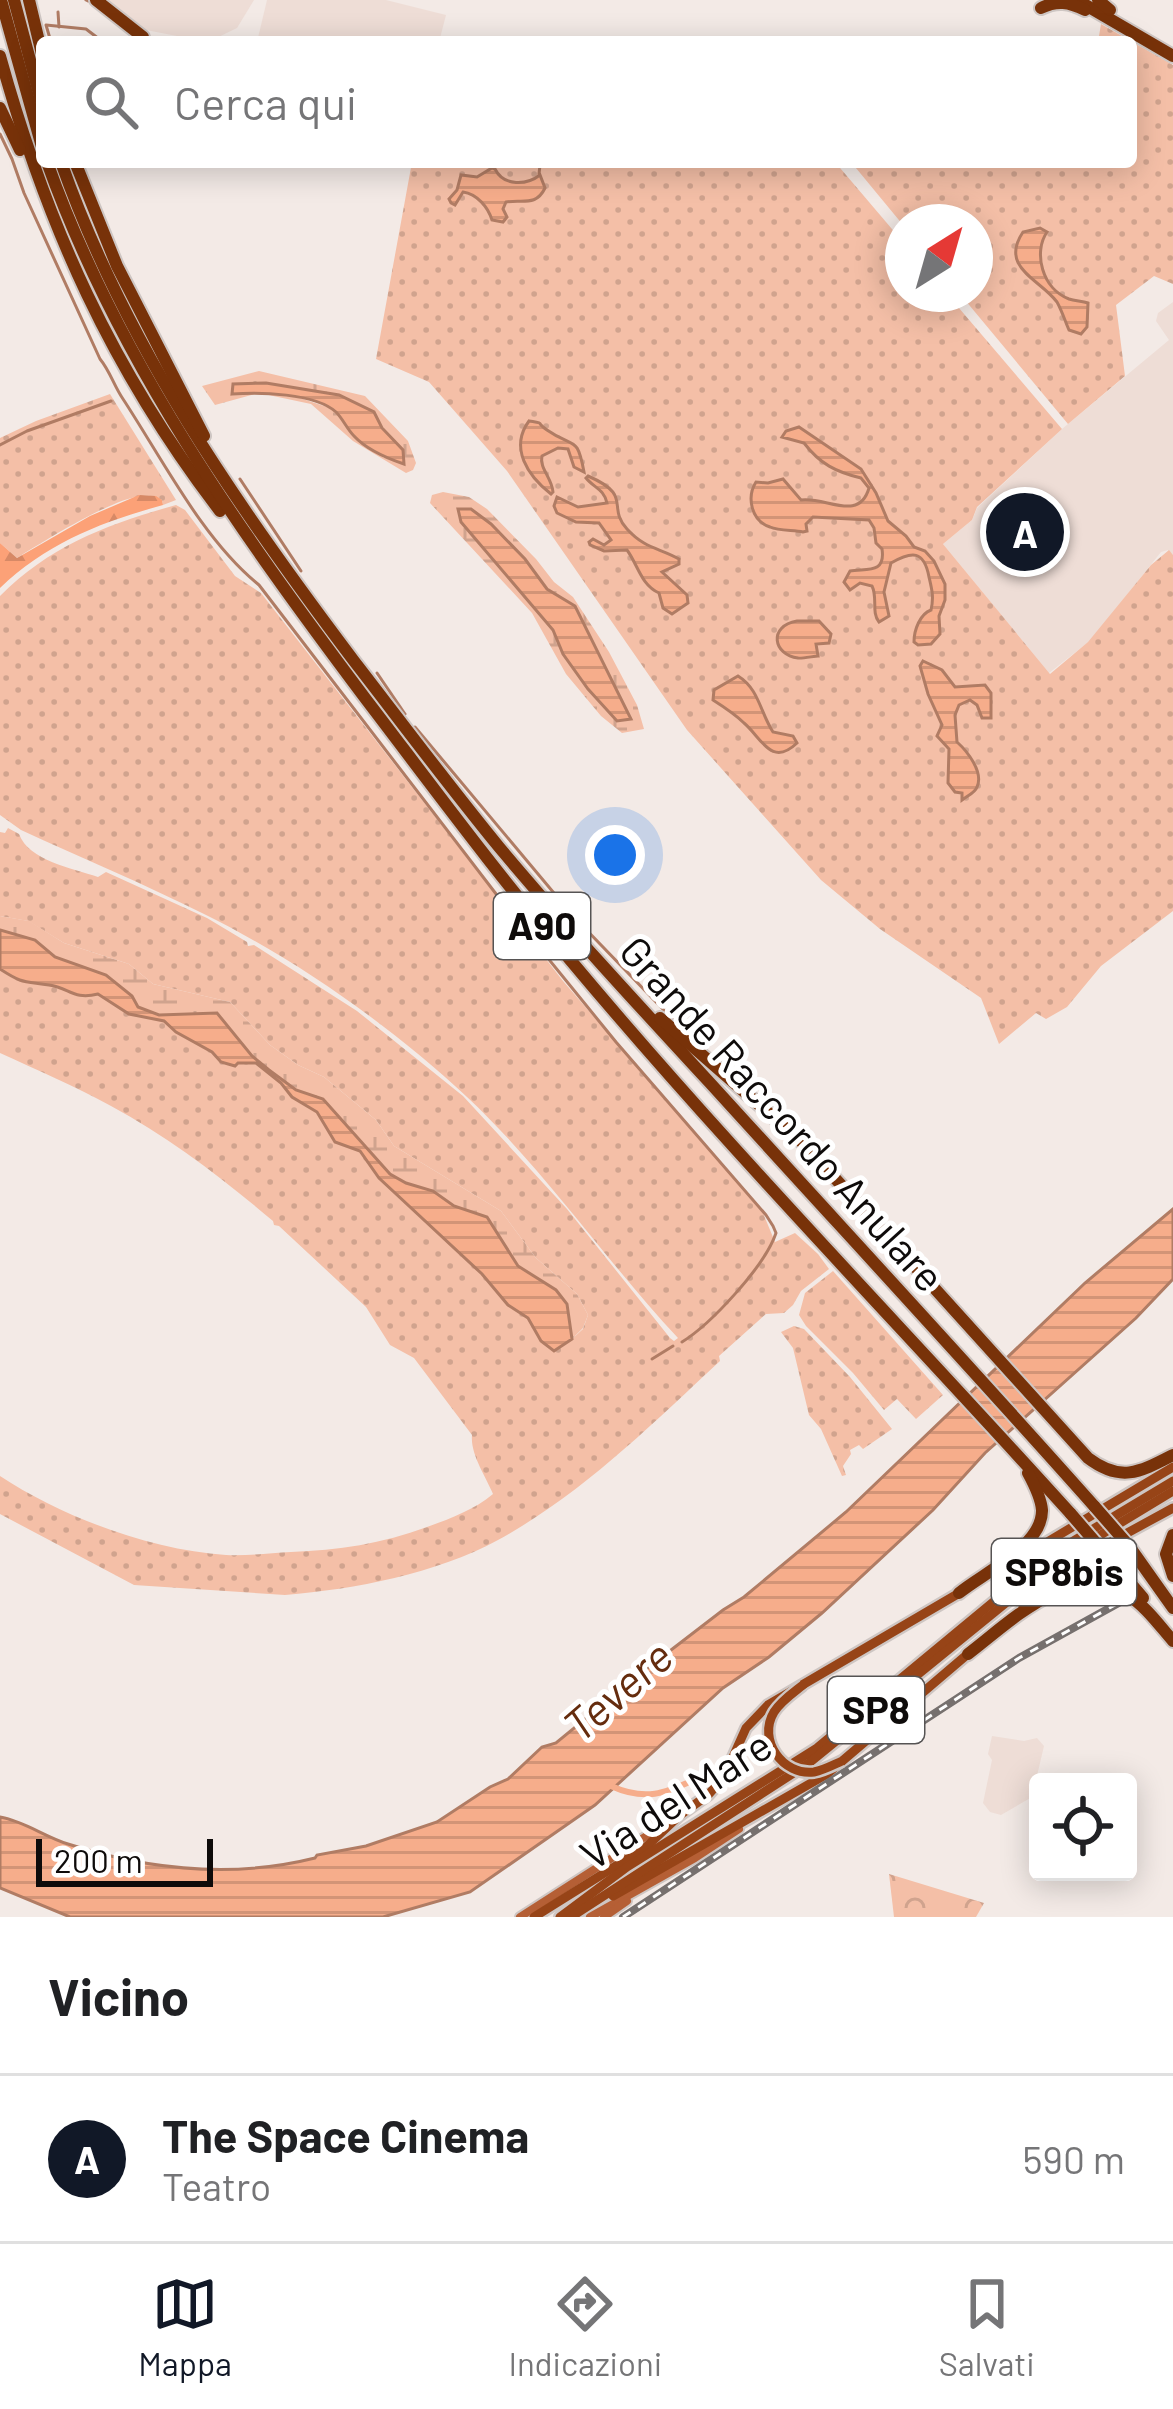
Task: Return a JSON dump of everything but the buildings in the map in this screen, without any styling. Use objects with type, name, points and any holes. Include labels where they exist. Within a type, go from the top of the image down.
[{"type":"highway","points":[[1,0],[36,129]]},
{"type":"highway","points":[[14,0],[36,82]]},
{"type":"highway","points":[[29,0],[38,36]]},
{"type":"highway","points":[[96,0],[142,36]]},
{"type":"highway","points":[[1077,0],[1173,46]]},
{"type":"highway","points":[[1096,0],[1173,56]]},
{"type":"highway","points":[[1041,8],[1067,3],[1111,15]]},
{"type":"highway","name":"Grande Raccordo Anulare","points":[[0,56],[27,146],[97,317],[141,399],[223,515],[278,580]]},
{"type":"highway","points":[[0,108],[34,187],[57,226]]},
{"type":"highway","name":"Grande Raccordo Anulare","points":[[49,168],[78,243],[129,349],[192,455],[278,580],[489,861],[571,962],[1071,1514],[1173,1641]]},
{"type":"highway","name":"Grande Raccordo Anulare","points":[[63,168],[98,255],[147,355],[234,496],[458,796],[614,978],[1095,1507],[1173,1608]]},
{"type":"highway","points":[[82,168],[101,228],[143,319],[234,496]]},
{"type":"highway","points":[[614,978],[784,1126],[1088,1458],[1107,1470],[1125,1473],[1173,1455]]},
{"type":"highway","points":[[959,1593],[1026,1544],[1038,1527],[1041,1506],[1030,1476],[1011,1448]]},
{"type":"highway","points":[[1173,1535],[1166,1554],[1173,1576]]},
{"type":"highway","points":[[968,1654],[1051,1595],[1091,1583],[1112,1586],[1130,1596],[1173,1641]]},
{"type":"main road","name":"SP8bis","points":[[520,1917],[705,1798],[719,1784],[741,1735],[776,1700],[1173,1467]]},
{"type":"main road","name":"Via del Mare","points":[[560,1917],[633,1863],[817,1748],[1050,1555],[1173,1480]]},
{"type":"main road","name":"Via del Mare","points":[[572,1917],[802,1768],[1056,1562],[1173,1491]]},
{"type":"main road","name":"SP8bis","points":[[590,1917],[827,1774],[1079,1560],[1173,1508]]},
{"type":"main road","points":[[803,1685],[772,1716],[769,1732],[774,1751],[786,1765],[802,1772],[842,1761]]},
{"type":"main road","points":[[572,1917],[780,1801]]},
{"type":"main road","points":[[534,1917],[649,1844],[680,1815]]},
{"type":"main road","points":[[604,1917],[656,1880]]},
{"type":"shaded area","points":[[105,0],[254,0],[237,28],[220,36],[146,30]]},
{"type":"shaded area","points":[[267,0],[386,0],[446,15],[441,36],[258,36]]},
{"type":"shaded area","points":[[492,168],[516,182],[540,175],[545,188],[533,200],[506,202],[503,222],[492,220],[481,202],[468,193],[463,192],[455,205],[451,203],[461,175],[477,177]]},
{"type":"shaded area","points":[[1040,228],[1047,232],[1041,250],[1046,279],[1060,294],[1088,303],[1087,327],[1081,334],[1069,330],[1057,302],[1019,264],[1017,244],[1023,232]]},
{"type":"shaded area","points":[[1173,302],[1173,555],[1168,550],[1161,552],[1091,640],[1049,673],[943,544],[1062,429],[1169,340],[1156,321],[1158,313]]},
{"type":"shaded area","points":[[266,383],[339,395],[374,412],[403,450],[404,464],[365,445],[336,412],[315,401],[232,394],[233,384]]},
{"type":"shaded area","points":[[529,421],[573,444],[582,460],[584,472],[574,467],[568,449],[542,456],[551,494],[524,461],[521,441]]},
{"type":"shaded area","points":[[799,427],[861,469],[888,521],[934,561],[945,584],[945,600],[939,616],[940,634],[931,644],[914,642],[918,623],[931,610],[932,601],[927,568],[916,555],[891,563],[884,592],[889,616],[879,622],[872,586],[860,583],[850,590],[844,582],[850,571],[873,569],[881,563],[882,549],[869,520],[813,517],[803,532],[770,527],[754,513],[751,501],[756,482],[783,479],[801,500],[840,506],[858,504],[864,498],[869,488],[861,478],[829,466],[804,443],[782,437]]},
{"type":"shaded area","points":[[588,476],[611,489],[621,521],[634,536],[679,559],[679,564],[662,572],[687,595],[688,603],[672,614],[663,608],[659,593],[644,580],[627,550],[604,551],[590,545],[593,539],[604,545],[611,540],[599,523],[576,522],[557,513],[557,497],[578,507],[607,503]]},
{"type":"shaded area","points":[[458,509],[471,509],[491,524],[547,589],[575,606],[631,719],[617,721],[588,689],[563,654],[553,630],[461,522]]},
{"type":"shaded area","points":[[797,621],[819,621],[831,634],[829,643],[816,644],[818,656],[790,656],[779,646],[781,628]]},
{"type":"shaded area","points":[[923,661],[942,670],[955,687],[985,685],[991,693],[991,718],[982,718],[970,700],[959,705],[955,715],[957,742],[970,756],[979,781],[962,800],[962,793],[948,783],[949,749],[937,736],[942,725],[928,694],[920,666]]},
{"type":"shaded area","points":[[738,676],[755,694],[773,732],[793,736],[797,743],[788,750],[767,748],[713,700],[714,690]]},
{"type":"shaded area","points":[[0,930],[35,940],[55,957],[106,975],[138,1007],[159,1015],[217,1013],[269,1070],[296,1090],[323,1099],[390,1174],[487,1217],[518,1266],[556,1290],[567,1304],[572,1339],[554,1351],[541,1341],[528,1318],[508,1305],[482,1274],[379,1178],[360,1151],[335,1142],[317,1112],[292,1097],[256,1063],[221,1062],[164,1021],[129,1014],[98,994],[77,995],[14,977],[0,969]]},
{"type":"shaded area","points":[[1173,1209],[1173,1279],[1136,1318],[985,1453],[933,1510],[822,1613],[723,1688],[595,1805],[470,1892],[383,1917],[70,1917],[0,1888],[0,1817],[98,1853],[221,1870],[315,1858],[437,1822],[508,1779],[542,1747],[556,1743],[744,1597],[846,1512],[1085,1283]]},
{"type":"shaded area","points":[[992,1736],[1037,1738],[1044,1746],[1038,1773],[1029,1773],[1029,1799],[1001,1815],[990,1812],[983,1803],[992,1760],[988,1754]]},
{"type":"green space","points":[[1101,24],[1122,36],[1099,36]]},
{"type":"green space","points":[[1137,44],[1173,65],[1173,284],[1154,276],[1116,305],[1125,376],[1068,424],[975,312],[993,312],[993,204],[886,204],[856,168],[1137,168]]},
{"type":"green space","points":[[411,168],[840,168],[885,221],[885,312],[962,312],[1062,429],[943,544],[1050,674],[1088,642],[1151,565],[1169,550],[1173,555],[1173,911],[1101,966],[1067,1007],[1046,1019],[1036,1013],[999,1044],[981,998],[880,929],[821,880],[687,730],[507,471],[429,382],[376,359]]},
{"type":"green space","points":[[259,371],[365,396],[408,441],[416,463],[406,473],[353,441],[311,404],[259,393],[215,405],[202,386]],"holes":[[[266,383],[374,412],[403,450],[384,458],[356,438],[333,409],[300,398],[263,392],[233,394]]]},
{"type":"green space","points":[[110,394],[176,500],[163,505],[162,500],[145,496],[114,504],[17,558],[0,543],[0,438]]},
{"type":"green space","points":[[139,495],[156,496],[163,505],[76,536],[37,558],[0,588],[0,543],[17,558],[90,516]]},
{"type":"green space","points":[[432,495],[469,497],[487,509],[573,597],[609,652],[644,729],[622,733],[601,716],[566,674],[532,613],[430,503]],"holes":[[[461,522],[525,559],[591,637],[607,671],[563,654],[553,630]]]},
{"type":"green space","points":[[176,505],[185,510],[235,576],[261,593],[563,981],[763,1213],[775,1242],[795,1233],[829,1269],[801,1291],[784,1313],[766,1314],[641,1434],[529,1522],[448,1562],[339,1589],[285,1595],[134,1585],[0,1514],[0,1476],[51,1505],[138,1539],[197,1552],[242,1555],[343,1548],[393,1538],[461,1514],[493,1494],[476,1458],[472,1435],[414,1358],[390,1345],[366,1307],[279,1226],[154,1131],[0,1053],[0,969],[23,981],[77,995],[98,994],[129,1014],[164,1021],[221,1062],[256,1063],[292,1097],[317,1112],[335,1142],[360,1151],[402,1201],[482,1274],[508,1305],[528,1318],[541,1341],[572,1339],[583,1329],[588,1315],[577,1294],[536,1258],[501,1211],[394,1146],[376,1120],[324,1077],[270,1045],[230,1002],[153,984],[129,964],[64,943],[28,921],[0,916],[0,832],[8,828],[19,834],[32,851],[52,862],[98,877],[106,872],[207,918],[357,1011],[463,1096],[567,1209],[670,1338],[678,1338],[495,1125],[438,1071],[375,1020],[239,932],[21,830],[0,815],[0,596],[39,563],[82,538]]},
{"type":"green space","points":[[0,916],[29,921],[64,943],[129,964],[153,984],[230,1002],[270,1045],[324,1077],[376,1120],[394,1146],[501,1211],[536,1258],[577,1294],[588,1315],[583,1328],[572,1339],[566,1304],[556,1290],[518,1266],[487,1217],[390,1174],[324,1100],[296,1091],[269,1070],[217,1013],[159,1015],[138,1007],[106,975],[55,957],[35,940],[0,930]]},
{"type":"green space","points":[[833,1271],[943,1395],[916,1419],[897,1399],[884,1410],[799,1315],[805,1293]]},
{"type":"green space","points":[[794,1326],[804,1329],[850,1377],[892,1429],[863,1449],[859,1445],[850,1450],[843,1466],[846,1475],[842,1476],[821,1429],[809,1415],[793,1348],[781,1332]]},
{"type":"green space","points":[[889,1874],[984,1903],[976,1917],[894,1917]]},
{"type":"waterway","points":[[58,12],[59,27]]},
{"type":"waterway","points":[[49,36],[46,25],[86,29],[95,36]]},
{"type":"waterway","points":[[0,134],[100,359],[202,522],[259,585],[503,903],[773,1226],[776,1233],[770,1246],[749,1277],[682,1342]]},
{"type":"waterway","points":[[539,174],[540,168]]},
{"type":"waterway","points":[[0,445],[111,401]]},
{"type":"waterway","points":[[240,479],[301,571]]},
{"type":"waterway","points":[[377,673],[405,714]]},
{"type":"waterway","points":[[415,727],[574,917],[685,1032]]},
{"type":"waterway","points":[[652,1359],[673,1346]]},
{"type":"waterway","points":[[611,1786],[651,1794],[712,1772]]},
{"type":"railway","points":[[623,1917],[1019,1658],[1124,1600]]},
{"type":"place","name":"The Space Cinema","points":[[1025,532]]},
{"type":"water label","name":"Tevere","points":[[618,1691]]}]
